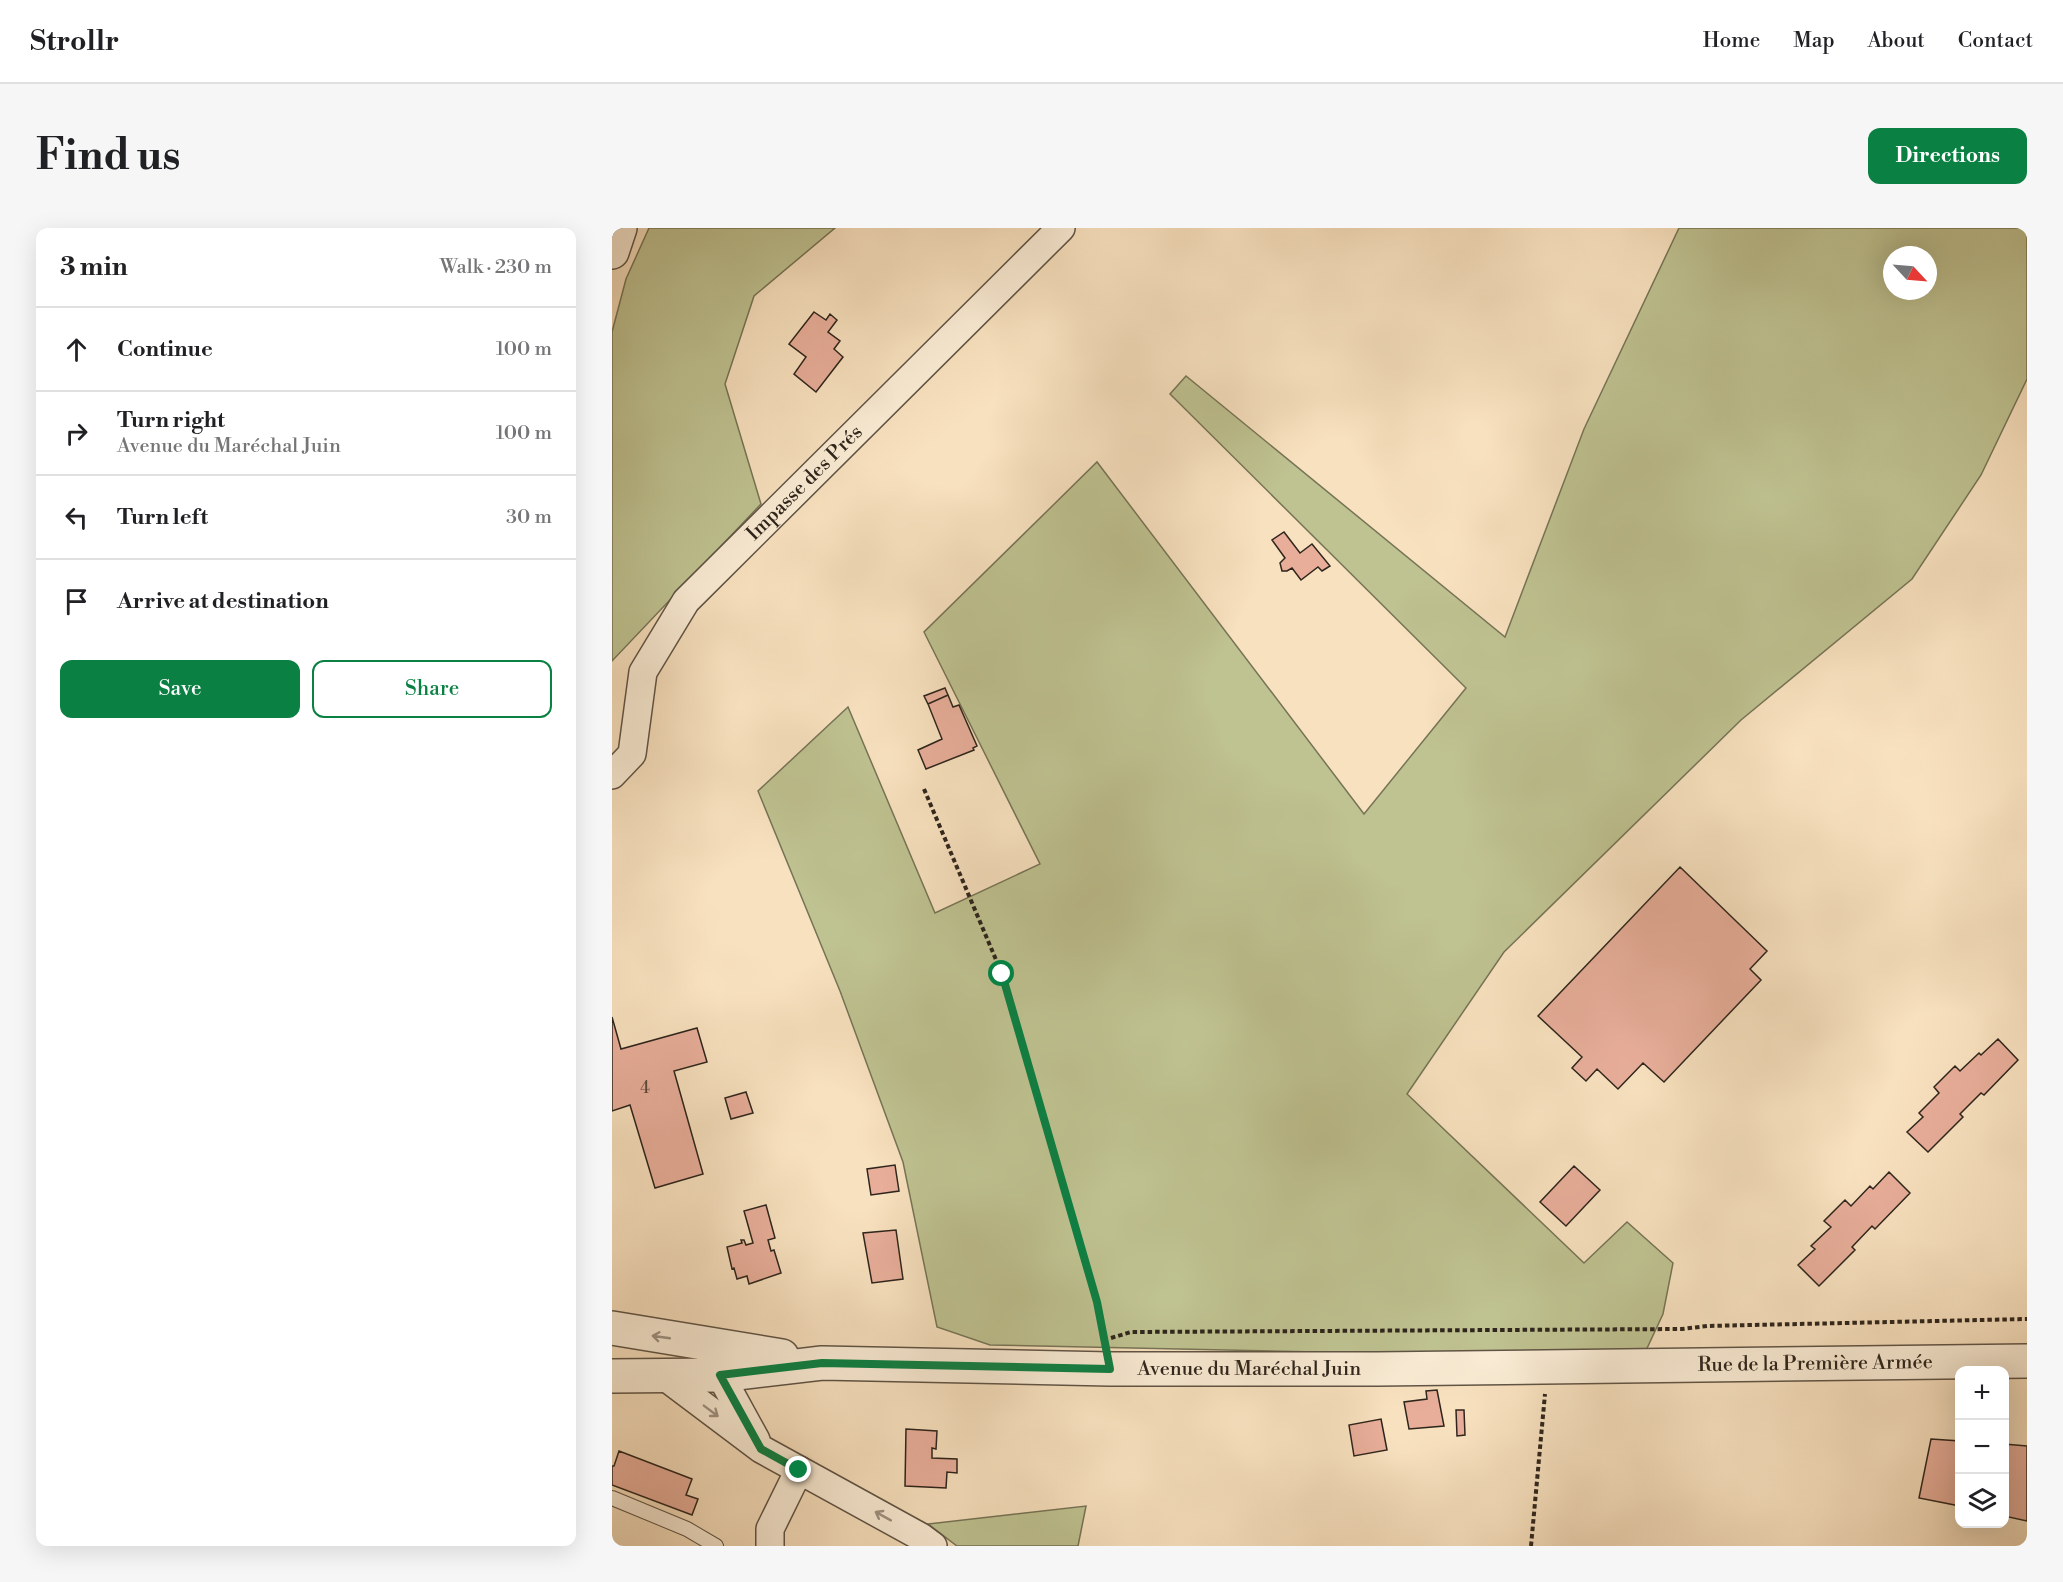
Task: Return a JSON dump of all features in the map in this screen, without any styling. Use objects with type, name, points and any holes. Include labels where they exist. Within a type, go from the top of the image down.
[{"type":"street","points":[[612,252],[620,228]]},
{"type":"street","name":"Impasse des Prés","points":[[612,775],[632,754],[643,672],[686,601],[1061,228]]},
{"type":"street","name":"Avenue du Maréchal Juin","points":[[612,1328],[822,1363]]},
{"type":"street","points":[[702,1343],[761,1449]]},
{"type":"street","name":"Avenue du Maréchal Juin","points":[[612,1376],[720,1375],[822,1363],[1107,1354],[1547,1367],[1675,1365]]},
{"type":"street","name":"Rue de la Première Armée","points":[[1675,1365],[2027,1361]]},
{"type":"street","points":[[664,1376],[761,1449],[933,1546]]},
{"type":"street","points":[[765,1540],[799,1470]]},
{"type":"lane","points":[[612,1498],[687,1529],[716,1546]]},
{"type":"path","points":[[924,789],[1002,974],[1097,1302],[1107,1354]]},
{"type":"path","points":[[1107,1354],[1131,1332],[1682,1329],[1707,1326],[2027,1319]]},
{"type":"path","points":[[1093,1340],[1107,1354]]},
{"type":"path","points":[[1531,1546],[1547,1367]]},
{"type":"green space","points":[[649,228],[835,228],[754,296],[725,384],[761,504],[612,661],[612,332],[626,279]]},
{"type":"green space","points":[[1679,228],[2027,228],[2027,379],[1981,475],[1912,579],[1741,720],[1504,952],[1407,1094],[1584,1263],[1627,1222],[1673,1263],[1663,1314],[1642,1359],[990,1345],[937,1327],[903,1162],[840,991],[758,791],[848,707],[935,913],[1040,864],[924,632],[1097,462],[1364,814],[1466,688],[1170,394],[1186,376],[1505,637],[1584,429]]},
{"type":"green space","points":[[1086,1506],[1078,1546],[957,1546],[928,1524]]},
{"type":"building","points":[[814,312],[826,320],[830,314],[837,320],[828,332],[840,341],[834,349],[843,357],[816,392],[794,374],[806,357],[789,344]]},
{"type":"building","points":[[1284,532],[1300,553],[1312,544],[1330,566],[1322,571],[1318,567],[1301,580],[1292,568],[1282,571],[1280,563],[1285,558],[1272,540]]},
{"type":"building","points":[[945,688],[948,695],[928,704],[924,696]]},
{"type":"building","points":[[948,695],[953,707],[959,705],[977,746],[973,748],[974,750],[926,769],[918,750],[942,739],[928,704]]},
{"type":"building","points":[[1680,867],[1767,951],[1750,969],[1761,980],[1664,1082],[1643,1063],[1618,1089],[1597,1069],[1586,1081],[1572,1068],[1582,1057],[1538,1016]]},
{"type":"building","points":[[612,1017],[621,1049],[697,1028],[707,1062],[674,1071],[703,1174],[655,1188],[630,1105],[612,1111]]},
{"type":"building","points":[[1998,1039],[2018,1060],[1984,1095],[1981,1093],[1960,1114],[1963,1117],[1928,1152],[1907,1132],[1923,1117],[1919,1113],[1939,1093],[1934,1087],[1955,1066],[1960,1071]]},
{"type":"building","points":[[746,1092],[753,1113],[731,1119],[725,1098]]},
{"type":"building","points":[[895,1165],[899,1191],[871,1195],[867,1169]]},
{"type":"building","points":[[1574,1166],[1600,1190],[1566,1226],[1540,1202]]},
{"type":"building","points":[[1889,1172],[1910,1193],[1875,1229],[1872,1226],[1852,1247],[1855,1250],[1819,1286],[1798,1265],[1815,1249],[1811,1246],[1831,1227],[1824,1221],[1845,1200],[1851,1206],[1870,1186],[1873,1189]]},
{"type":"building","points":[[766,1205],[775,1238],[768,1240],[771,1251],[774,1250],[781,1273],[749,1284],[747,1276],[737,1279],[727,1247],[742,1243],[741,1240],[744,1240],[746,1245],[753,1243],[744,1211]]},
{"type":"building","points":[[896,1230],[903,1279],[872,1283],[863,1233]]},
{"type":"building","points":[[1437,1390],[1444,1426],[1409,1429],[1404,1402],[1427,1399],[1426,1391]]},
{"type":"building","points":[[1456,1410],[1464,1410],[1465,1435],[1457,1436]]},
{"type":"building","points":[[1381,1419],[1387,1450],[1354,1456],[1349,1425]]},
{"type":"building","points":[[906,1429],[937,1431],[936,1449],[932,1448],[932,1458],[957,1459],[957,1473],[947,1472],[946,1488],[905,1486]]},
{"type":"building","points":[[1931,1439],[1955,1441],[1955,1505],[1919,1498]]},
{"type":"building","points":[[2009,1444],[2027,1446],[2027,1521],[2009,1517]]},
{"type":"building","points":[[619,1451],[692,1479],[686,1495],[698,1499],[692,1515],[612,1485],[612,1466],[614,1466]]},
{"type":"route","points":[[799,1470],[761,1449],[720,1375],[822,1363],[1110,1369],[1097,1302],[1002,974]]}]
